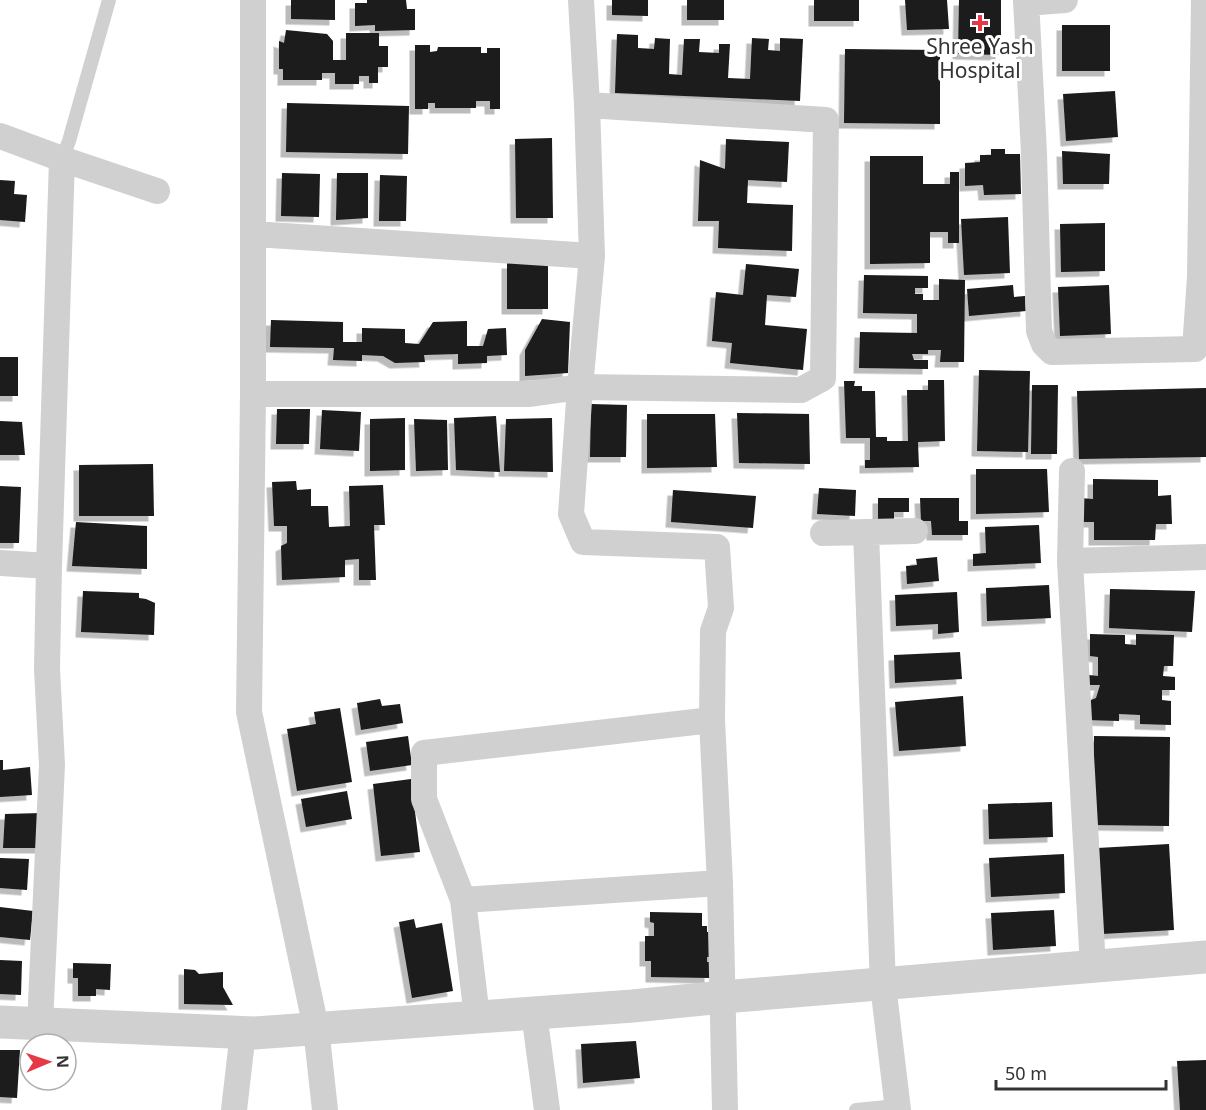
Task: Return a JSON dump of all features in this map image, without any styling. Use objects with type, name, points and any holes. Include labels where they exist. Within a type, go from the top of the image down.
[{"type":"street","points":[[254,0],[249,712],[316,1028],[325,1110]]},
{"type":"street","points":[[580,0],[587,105],[592,256],[571,514],[583,542],[717,547],[721,608],[713,631],[712,720],[720,883],[725,1110]]},
{"type":"street","points":[[1065,0],[1026,1],[1034,153],[1039,331],[1044,344],[1052,352],[1201,348],[1204,0]]},
{"type":"street","points":[[253,394],[530,393],[580,387],[801,390],[823,378],[826,120],[587,105]]},
{"type":"street","points":[[0,136],[157,191]]},
{"type":"street","points":[[40,1024],[52,765],[47,669],[62,159]]},
{"type":"street","points":[[253,234],[592,256]]},
{"type":"street","points":[[1072,471],[1070,561],[1093,967]]},
{"type":"street","points":[[823,533],[915,531]]},
{"type":"street","points":[[866,532],[883,985],[897,1108]]},
{"type":"street","points":[[1070,561],[1206,557]]},
{"type":"street","points":[[0,563],[49,566]]},
{"type":"street","points":[[477,1017],[463,900],[424,799],[424,753],[712,720]]},
{"type":"street","points":[[463,900],[720,883]]},
{"type":"street","points":[[0,1022],[243,1032],[633,1006],[1206,957]]},
{"type":"street","points":[[534,1013],[547,1110]]},
{"type":"street","points":[[234,1110],[243,1032]]},
{"type":"lane","points":[[62,159],[109,0]]},
{"type":"lane","points":[[856,1110],[897,1108]]},
{"type":"building","points":[[291,0],[335,0],[335,20],[291,19]]},
{"type":"building","points":[[367,0],[406,0],[407,9],[415,9],[415,30],[375,31],[375,25],[355,26],[355,3],[367,3]]},
{"type":"building","points":[[612,0],[648,0],[648,16],[612,15]]},
{"type":"building","points":[[687,0],[724,0],[724,20],[687,20]]},
{"type":"building","points":[[814,0],[859,0],[859,21],[814,21]]},
{"type":"building","points":[[905,0],[947,0],[949,29],[907,30]]},
{"type":"building","points":[[959,0],[1001,0],[1001,55],[958,54]]},
{"type":"building","points":[[1062,25],[1110,25],[1110,71],[1062,71]]},
{"type":"building","points":[[286,30],[327,34],[333,41],[333,60],[346,60],[346,33],[379,33],[379,46],[388,46],[388,67],[378,67],[378,83],[369,83],[369,76],[359,76],[359,84],[335,84],[335,73],[322,73],[322,80],[283,80],[283,69],[279,69],[279,41],[284,43]]},
{"type":"building","points":[[617,34],[638,35],[638,48],[654,49],[655,38],[670,39],[669,74],[682,75],[684,39],[700,39],[699,52],[719,53],[719,44],[730,44],[728,78],[750,79],[752,38],[769,39],[768,50],[780,51],[780,38],[803,39],[800,101],[615,93]]},
{"type":"building","points":[[415,45],[430,45],[430,52],[437,51],[438,47],[481,47],[481,53],[487,53],[487,48],[500,48],[500,109],[490,109],[490,101],[476,101],[476,108],[435,108],[435,103],[428,103],[428,109],[415,109]]},
{"type":"building","points":[[845,49],[940,50],[940,124],[844,123]]},
{"type":"building","points":[[1115,91],[1118,137],[1066,141],[1063,94]]},
{"type":"building","points":[[287,103],[409,106],[408,154],[286,152]]},
{"type":"building","points":[[552,138],[553,218],[516,218],[515,139]]},
{"type":"building","points":[[726,139],[789,142],[787,182],[748,180],[747,203],[793,205],[792,251],[718,248],[719,221],[698,221],[700,160],[725,169]]},
{"type":"building","points":[[991,149],[1005,149],[1005,154],[1020,154],[1021,194],[984,195],[983,185],[965,186],[965,163],[980,162],[980,155],[991,155]]},
{"type":"building","points":[[1062,151],[1110,154],[1109,184],[1063,184]]},
{"type":"building","points":[[870,156],[923,156],[923,184],[950,184],[950,172],[959,172],[959,243],[948,243],[948,232],[930,232],[930,263],[870,264]]},
{"type":"building","points":[[282,173],[320,174],[319,217],[281,216]]},
{"type":"building","points":[[337,173],[368,173],[368,218],[336,220]]},
{"type":"building","points":[[380,175],[407,176],[406,221],[379,221]]},
{"type":"building","points":[[0,180],[15,181],[14,194],[27,195],[25,222],[0,220]]},
{"type":"building","points":[[1008,217],[1010,273],[964,275],[961,219]]},
{"type":"building","points":[[1105,223],[1105,271],[1061,272],[1060,224]]},
{"type":"building","points":[[507,263],[548,263],[548,309],[507,309]]},
{"type":"building","points":[[746,264],[799,269],[796,297],[767,295],[765,325],[807,329],[803,370],[730,363],[732,343],[712,341],[716,292],[743,295]]},
{"type":"building","points":[[864,275],[928,276],[928,288],[915,288],[915,294],[923,294],[923,300],[939,300],[939,279],[965,280],[964,362],[940,362],[941,350],[928,350],[928,354],[912,354],[914,360],[928,360],[928,369],[859,368],[860,332],[917,333],[917,314],[863,313]]},
{"type":"building","points":[[1013,285],[1014,297],[1025,296],[1026,311],[969,316],[967,289]]},
{"type":"building","points":[[1109,285],[1111,334],[1060,336],[1058,287]]},
{"type":"building","points":[[542,319],[570,322],[568,373],[525,376],[525,350]]},
{"type":"building","points":[[271,320],[343,322],[343,342],[362,342],[362,328],[405,329],[405,343],[419,344],[433,322],[467,321],[467,346],[483,346],[488,329],[506,328],[507,355],[487,356],[487,363],[458,364],[458,354],[424,355],[425,362],[395,363],[383,356],[362,355],[362,361],[333,360],[334,348],[270,347]]},
{"type":"building","points":[[0,357],[18,357],[18,396],[0,396]]},
{"type":"building","points":[[979,370],[1030,371],[1028,452],[977,451]]},
{"type":"building","points":[[928,380],[944,380],[945,441],[918,442],[919,467],[865,468],[865,460],[870,460],[870,438],[846,438],[844,381],[855,381],[854,386],[862,386],[862,391],[875,391],[876,437],[887,437],[887,441],[908,441],[907,390],[928,390]]},
{"type":"building","points":[[1032,385],[1058,385],[1057,454],[1031,454]]},
{"type":"building","points":[[1206,388],[1206,457],[1079,459],[1077,391]]},
{"type":"building","points":[[591,404],[627,405],[626,457],[590,457]]},
{"type":"building","points":[[277,409],[310,409],[309,444],[276,444]]},
{"type":"building","points":[[322,410],[361,412],[359,451],[320,449]]},
{"type":"building","points":[[737,413],[809,414],[810,464],[739,463]]},
{"type":"building","points":[[647,414],[715,414],[717,467],[647,468]]},
{"type":"building","points":[[496,416],[500,472],[456,470],[454,418]]},
{"type":"building","points":[[405,418],[405,470],[370,471],[370,419]]},
{"type":"building","points":[[552,418],[553,472],[504,471],[506,419]]},
{"type":"building","points":[[414,419],[447,420],[448,470],[416,471]]},
{"type":"building","points":[[0,421],[22,422],[25,455],[0,455]]},
{"type":"building","points":[[153,464],[154,516],[79,516],[79,465]]},
{"type":"building","points":[[976,469],[1047,469],[1049,512],[976,514]]},
{"type":"building","points":[[1093,479],[1158,480],[1158,496],[1171,495],[1172,524],[1156,524],[1155,540],[1094,540],[1094,522],[1080,522],[1080,498],[1093,499]]},
{"type":"building","points":[[296,481],[297,490],[311,489],[311,506],[328,506],[329,527],[350,526],[349,486],[383,485],[385,525],[374,525],[376,580],[359,580],[359,559],[345,560],[345,577],[282,580],[281,546],[287,543],[287,526],[274,526],[272,482]]},
{"type":"building","points":[[0,486],[21,487],[19,543],[0,543]]},
{"type":"building","points":[[819,488],[856,490],[855,516],[817,514]]},
{"type":"building","points":[[673,490],[756,496],[753,528],[671,522]]},
{"type":"building","points":[[878,498],[909,498],[909,512],[894,512],[894,524],[878,524]]},
{"type":"building","points":[[920,498],[959,498],[959,521],[968,521],[968,535],[932,535],[931,521],[921,521]]},
{"type":"building","points":[[76,522],[147,526],[147,569],[72,566]]},
{"type":"building","points":[[1039,525],[1041,563],[973,566],[973,554],[986,553],[985,527]]},
{"type":"building","points":[[937,557],[939,581],[907,584],[906,566],[917,565],[916,559]]},
{"type":"building","points":[[1049,585],[1051,618],[987,621],[986,588]]},
{"type":"building","points":[[1110,589],[1195,591],[1192,632],[1109,628]]},
{"type":"building","points":[[83,591],[139,593],[139,598],[155,603],[154,635],[81,632]]},
{"type":"building","points":[[957,592],[959,632],[938,634],[938,624],[896,626],[895,595]]},
{"type":"building","points":[[1090,634],[1125,635],[1125,644],[1136,645],[1136,634],[1174,635],[1173,666],[1164,666],[1163,676],[1175,677],[1175,690],[1162,690],[1162,700],[1171,701],[1171,725],[1140,724],[1140,715],[1119,714],[1119,721],[1086,720],[1086,702],[1096,698],[1100,685],[1088,685],[1089,675],[1098,676],[1098,657],[1090,656]]},
{"type":"building","points":[[960,652],[962,679],[895,683],[894,655]]},
{"type":"building","points":[[963,696],[966,746],[899,751],[895,702]]},
{"type":"building","points":[[380,699],[382,706],[400,704],[403,723],[361,730],[357,703]]},
{"type":"building","points":[[340,708],[352,782],[297,791],[287,729],[316,724],[314,712]]},
{"type":"building","points":[[408,736],[412,765],[370,771],[366,742]]},
{"type":"building","points":[[1094,736],[1170,737],[1169,826],[1093,825]]},
{"type":"building","points":[[0,760],[3,760],[3,770],[30,767],[32,795],[0,797]]},
{"type":"building","points":[[411,779],[420,852],[381,856],[373,784]]},
{"type":"building","points":[[347,791],[352,819],[306,827],[301,799]]},
{"type":"building","points":[[1052,802],[1053,837],[989,839],[988,804]]},
{"type":"building","points":[[42,813],[43,848],[3,848],[5,814]]},
{"type":"building","points":[[1169,844],[1174,930],[1102,934],[1097,848]]},
{"type":"building","points":[[1064,854],[1065,893],[991,897],[989,858]]},
{"type":"building","points":[[0,858],[29,859],[27,890],[0,888]]},
{"type":"building","points":[[0,907],[33,911],[30,940],[0,937]]},
{"type":"building","points":[[1054,910],[1056,946],[993,950],[991,913]]},
{"type":"building","points":[[650,912],[702,913],[702,926],[707,926],[707,932],[715,932],[715,957],[707,957],[707,962],[710,962],[710,978],[651,977],[651,961],[645,961],[645,936],[654,936],[654,923],[650,922]]},
{"type":"building","points":[[414,919],[416,928],[442,923],[453,991],[412,998],[399,922]]},
{"type":"building","points":[[0,960],[22,961],[21,995],[0,994]]},
{"type":"building","points":[[73,963],[111,964],[110,990],[96,989],[96,996],[78,996],[78,978],[73,978]]},
{"type":"building","points":[[184,969],[195,970],[199,974],[223,972],[223,987],[233,1005],[184,1004]]},
{"type":"building","points":[[636,1041],[640,1078],[583,1083],[581,1044]]},
{"type":"building","points":[[0,1050],[18,1050],[17,1098],[0,1097]]},
{"type":"building","points":[[1206,1060],[1206,1110],[1180,1110],[1177,1061]]},
{"type":"place","name":"Shree Yash Hospital","points":[[980,23]]}]
